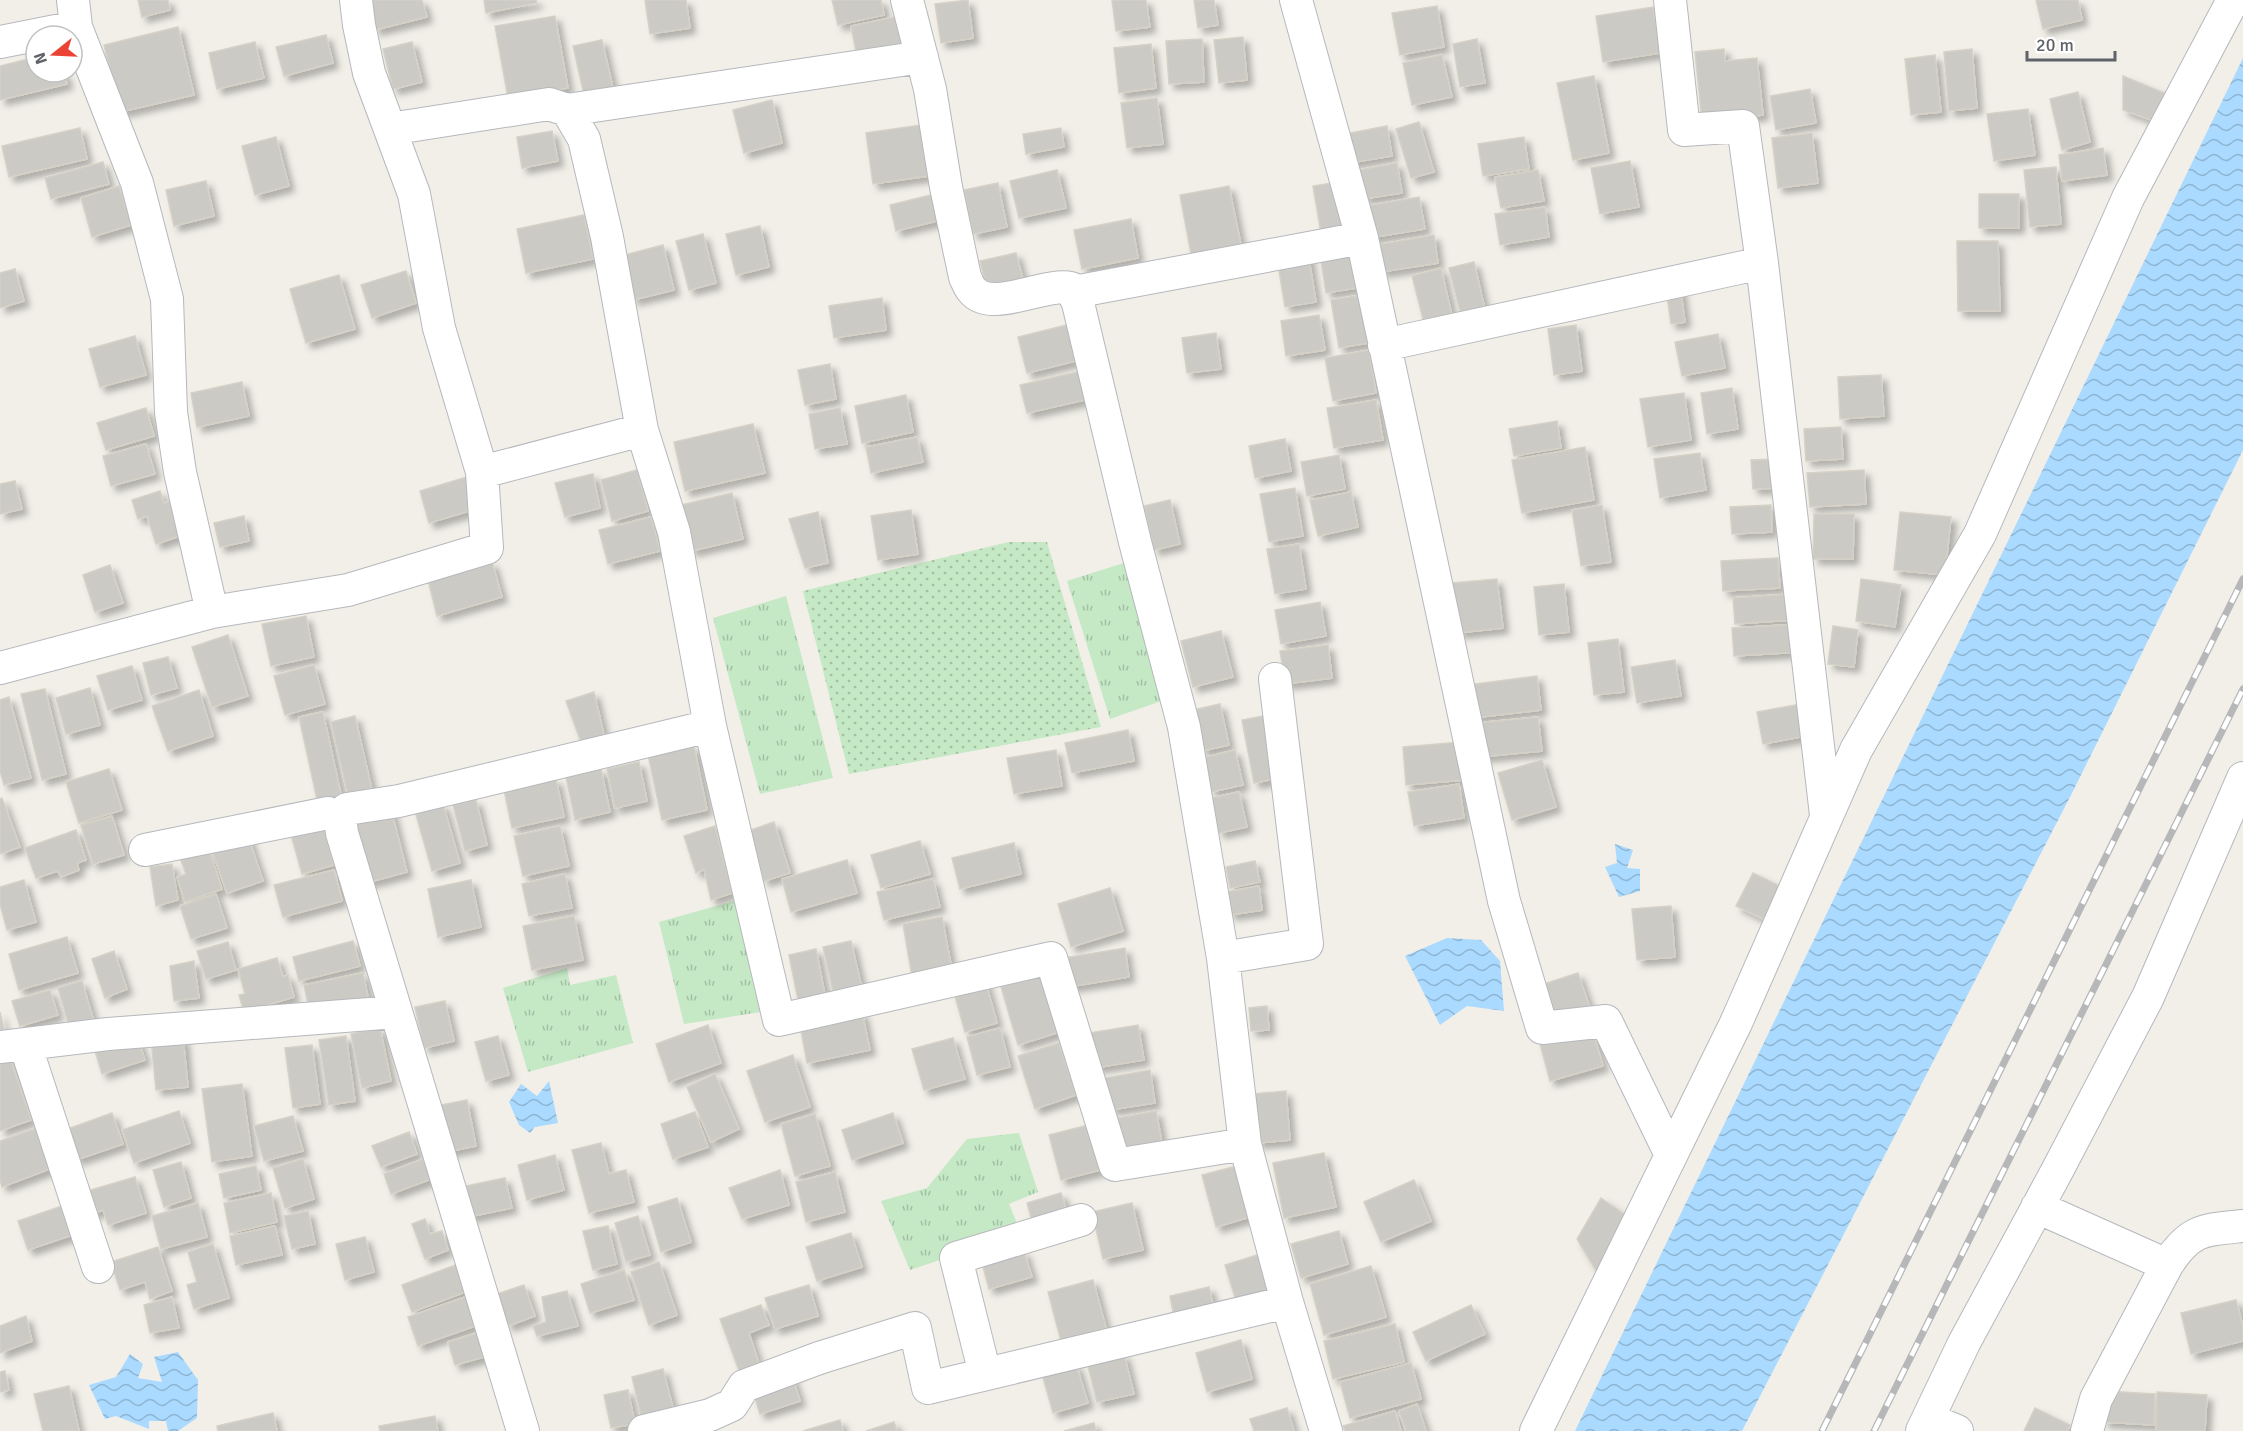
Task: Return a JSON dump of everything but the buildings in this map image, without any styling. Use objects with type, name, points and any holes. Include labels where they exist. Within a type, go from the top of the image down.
[{"type":"street","points":[[0,668],[212,612],[348,590],[487,548],[482,472],[439,328],[414,194],[369,73],[356,0]]},
{"type":"street","points":[[907,0],[930,89],[946,187],[965,277],[972,291],[982,297],[993,299],[1050,288],[1071,288],[1083,322],[1135,542],[1184,727],[1223,958],[1245,1144],[1287,1302],[1326,1431]]},
{"type":"street","points":[[1296,0],[1362,238],[1504,901],[1542,1028],[1606,1021],[1671,1155]]},
{"type":"street","points":[[1670,0],[1684,130],[1743,126],[1762,264],[1826,815]]},
{"type":"street","points":[[1536,1431],[1736,1023],[1856,750],[1980,534],[2128,198],[2233,0]]},
{"type":"street","points":[[0,42],[75,14],[137,183],[167,299],[171,412],[180,472],[212,612]]},
{"type":"street","points":[[390,129],[549,104],[567,110],[922,57]]},
{"type":"street","points":[[567,110],[584,139],[607,237],[642,430],[674,532],[710,726],[779,1020],[1051,958],[1115,1165],[1245,1144]]},
{"type":"street","points":[[1074,292],[1362,238]]},
{"type":"street","points":[[1384,345],[1762,264]]},
{"type":"street","points":[[482,472],[642,430]]},
{"type":"street","points":[[1223,958],[1307,944],[1275,679]]},
{"type":"street","points":[[523,1431],[342,833],[340,818],[347,809],[399,801],[710,726]]},
{"type":"street","points":[[1957,1431],[1925,1425],[1964,1343],[2148,997],[2243,778]]},
{"type":"street","points":[[145,850],[328,813],[340,818]]},
{"type":"street","points":[[98,1267],[12,1045],[108,1034],[396,1012]]},
{"type":"street","points":[[2037,1208],[2167,1265]]},
{"type":"street","points":[[985,1374],[956,1258],[1081,1220]]},
{"type":"street","points":[[2086,1431],[2097,1399],[2179,1246],[2195,1234],[2210,1229],[2243,1226]]},
{"type":"street","points":[[644,1431],[710,1415],[732,1405],[744,1386],[819,1358],[915,1328],[928,1388],[1287,1302]]},
{"type":"green space","points":[[1009,542],[1047,542],[1101,727],[849,774],[803,591]]},
{"type":"green space","points":[[1127,562],[1164,700],[1110,719],[1067,581]]},
{"type":"green space","points":[[786,596],[833,778],[760,794],[713,618]]},
{"type":"green space","points":[[741,899],[768,1011],[684,1024],[659,922]]},
{"type":"green space","points":[[567,968],[570,985],[616,975],[633,1043],[528,1072],[503,988]]},
{"type":"green space","points":[[1019,1133],[1038,1192],[1009,1204],[1021,1233],[910,1270],[881,1201],[927,1188],[967,1139]]},
{"type":"water","points":[[2243,58],[2243,450],[2071,795],[1742,1431],[1575,1431]]},
{"type":"water","points":[[1615,844],[1633,850],[1627,868],[1640,869],[1640,891],[1619,897],[1605,867],[1617,863]]},
{"type":"water","points":[[1447,938],[1481,940],[1500,961],[1504,1011],[1467,1006],[1440,1025],[1405,956]]},
{"type":"water","points":[[549,1081],[558,1123],[535,1127],[530,1133],[519,1125],[509,1102],[521,1084],[537,1096]]},
{"type":"water","points":[[178,1352],[198,1380],[197,1418],[178,1431],[168,1431],[166,1421],[149,1421],[149,1429],[116,1416],[105,1419],[89,1385],[116,1377],[130,1354],[143,1364],[138,1378],[162,1382],[154,1357]]},
{"type":"railway","points":[[1822,1431],[2243,579]]},
{"type":"railway","points":[[1874,1431],[2243,689]]}]
